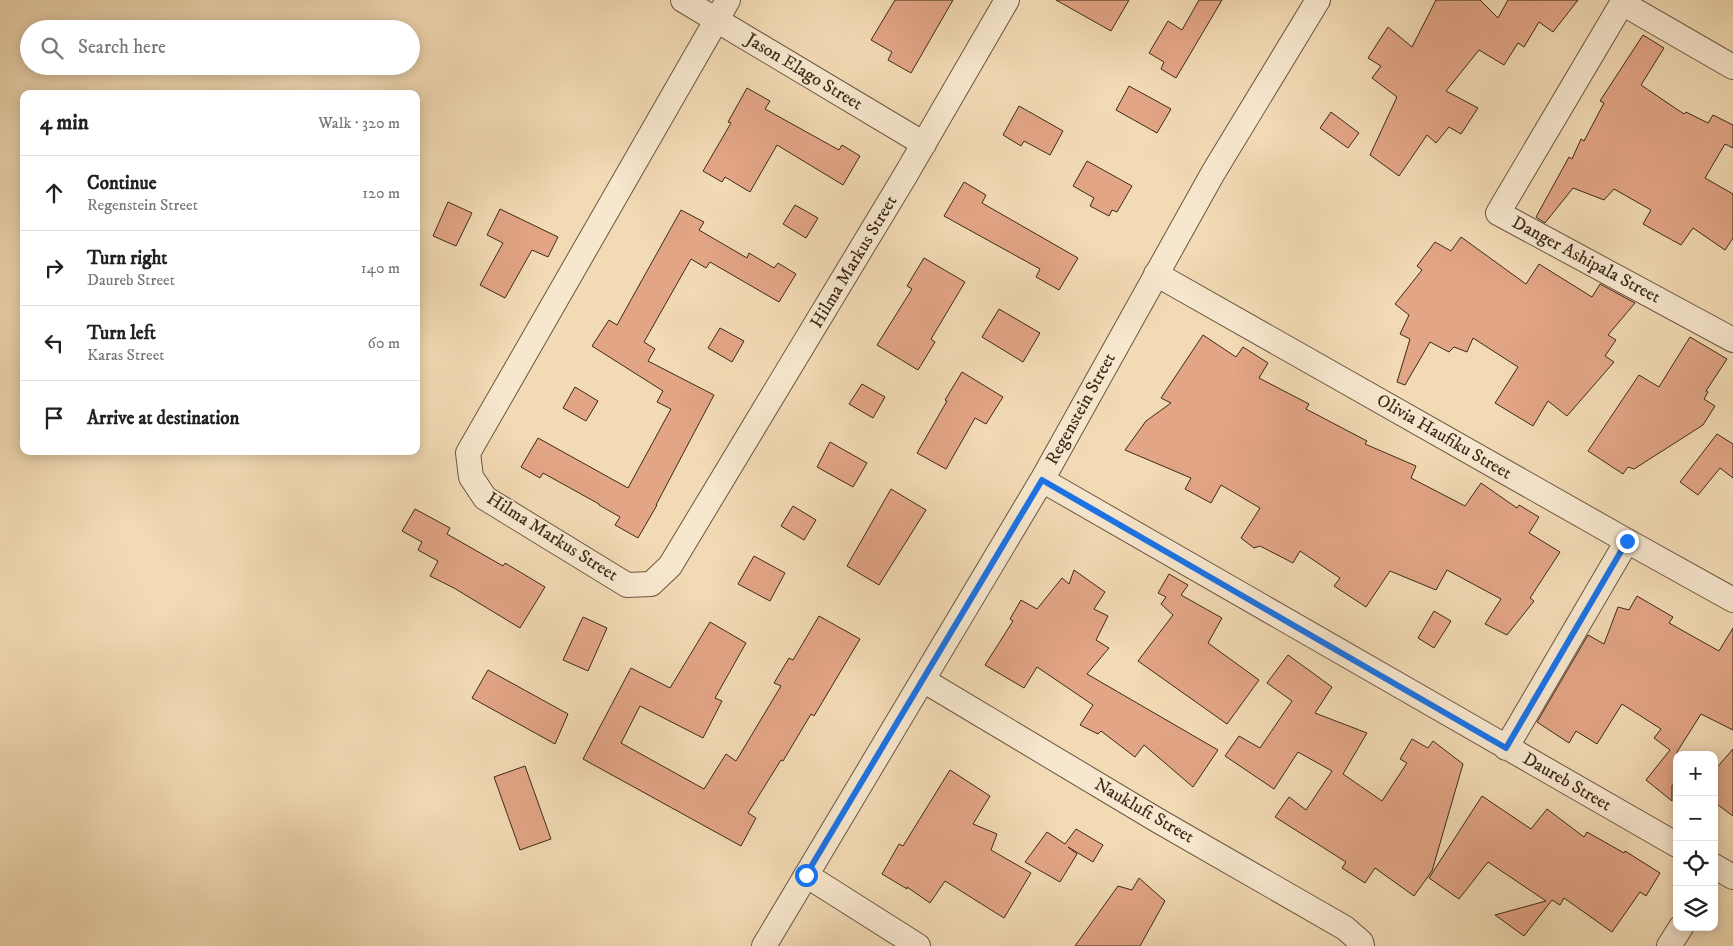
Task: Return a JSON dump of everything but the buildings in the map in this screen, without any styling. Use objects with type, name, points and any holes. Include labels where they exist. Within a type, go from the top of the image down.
[{"type":"street","name":"Jason Elago Street","points":[[684,0],[722,10],[924,144]]},
{"type":"street","name":"Hilma Markus Street","points":[[722,10],[468,453],[471,477],[485,498],[628,585],[650,584],[670,566],[924,144],[1007,0]]},
{"type":"street","name":"Regenstein Street","points":[[764,946],[1042,480],[1213,173],[1318,0]]},
{"type":"street","points":[[1623,1],[1733,67]]},
{"type":"street","name":"Danger Ashipala Street","points":[[1623,1],[1498,213],[1733,340]]},
{"type":"street","name":"Olivia Haufiku Street","points":[[1156,274],[1733,600]]},
{"type":"street","name":"Daureb Street","points":[[1042,480],[1673,843]]},
{"type":"street","points":[[1506,748],[1627,541]]},
{"type":"street","name":"Naukluft Street","points":[[922,680],[1157,820],[1345,928],[1361,942],[1362,946]]},
{"type":"street","points":[[806,875],[918,946]]},
{"type":"street","points":[[1669,946],[1678,931]]},
{"type":"route","points":[[806,875],[1042,480],[1506,748],[1627,541]]}]
